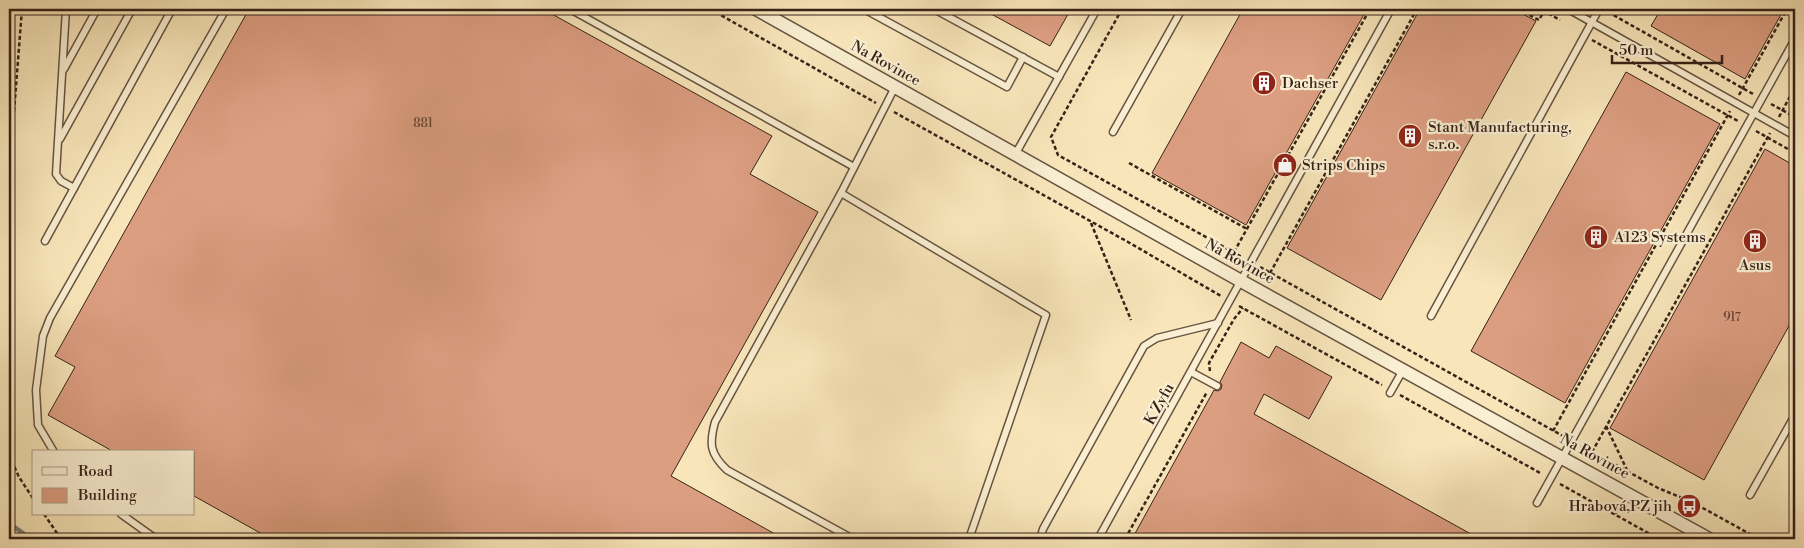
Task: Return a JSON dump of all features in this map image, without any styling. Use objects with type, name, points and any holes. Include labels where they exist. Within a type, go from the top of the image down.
[{"type":"street","name":"Na Rovince","points":[[756,9],[1241,281],[1562,456],[1709,539]]},
{"type":"lane","points":[[66,9],[56,174],[61,181],[74,188]]},
{"type":"lane","points":[[63,72],[97,9]]},
{"type":"lane","points":[[58,142],[132,9]]},
{"type":"lane","points":[[45,241],[172,9]]},
{"type":"lane","points":[[53,450],[38,425],[36,390],[43,336],[50,318],[226,9]]},
{"type":"lane","points":[[570,9],[854,167]]},
{"type":"lane","points":[[864,9],[1007,87],[1023,58]]},
{"type":"lane","points":[[934,9],[1059,77]]},
{"type":"lane","points":[[1016,154],[1097,9]]},
{"type":"lane","points":[[1113,132],[1182,9]]},
{"type":"lane","name":"K Zyfu","points":[[1098,539],[1192,372],[1390,9]]},
{"type":"lane","points":[[1568,9],[1795,136]]},
{"type":"lane","points":[[1431,316],[1584,36],[1601,9]]},
{"type":"lane","points":[[1538,502],[1795,39]]},
{"type":"lane","points":[[853,539],[727,470],[718,462],[713,454],[711,443],[715,422],[841,194],[895,87]]},
{"type":"lane","points":[[841,194],[1046,316],[969,539]]},
{"type":"lane","points":[[1040,539],[1043,529],[1144,346],[1157,338],[1218,323]]},
{"type":"lane","points":[[1391,391],[1403,369]]},
{"type":"lane","points":[[1192,372],[1214,385]]},
{"type":"lane","points":[[1750,495],[1795,415]]},
{"type":"lane","points":[[124,516],[156,539]]},
{"type":"path","points":[[9,176],[22,9]]},
{"type":"path","points":[[710,9],[1659,539]]},
{"type":"path","points":[[1122,9],[1052,137],[1058,155],[1571,441],[1658,488],[1692,502],[1759,539]]},
{"type":"path","points":[[1234,252],[1370,9]]},
{"type":"path","points":[[1270,273],[1417,9]]},
{"type":"path","points":[[1518,9],[1539,20],[1544,11],[1560,20]]},
{"type":"path","points":[[1601,9],[1795,117]]},
{"type":"path","points":[[1553,430],[1787,9]]},
{"type":"path","points":[[1584,36],[1795,153]]},
{"type":"path","points":[[1592,452],[1795,87]]},
{"type":"path","points":[[1129,163],[1247,229]]},
{"type":"path","points":[[1090,221],[1131,320]]},
{"type":"path","points":[[1125,539],[1214,385],[1216,377],[1210,370],[1209,363],[1234,319],[1243,308]]},
{"type":"path","points":[[1606,426],[1628,472]]},
{"type":"path","points":[[9,455],[18,478],[32,497]]},
{"type":"path","points":[[45,516],[61,539]]},
{"type":"building","points":[[249,9],[543,9],[772,136],[750,174],[818,212],[671,476],[784,539],[271,539],[195,497],[195,450],[110,450],[48,415],[75,367],[55,356]]},
{"type":"building","points":[[982,9],[1071,9],[1050,46]]},
{"type":"building","name":"Dachser","points":[[1243,9],[1367,9],[1246,225],[1152,173]]},
{"type":"building","name":"Stant Manufacturing, s.r.o.","points":[[1420,9],[1513,9],[1536,21],[1381,300],[1287,248]]},
{"type":"building","points":[[1661,9],[1784,9],[1745,79],[1651,26]]},
{"type":"building","name":"A123 Systems","points":[[1626,72],[1720,124],[1565,403],[1471,351]]},
{"type":"building","name":"Asus","points":[[1765,149],[1795,166],[1795,315],[1704,480],[1610,428]]},
{"type":"building","points":[[1241,342],[1269,358],[1276,346],[1332,377],[1309,419],[1264,394],[1254,414],[1480,539],[1132,539],[1214,390],[1218,391],[1221,389],[1222,385],[1220,382]]},
{"type":"waterway","points":[[9,523],[31,539]]},
{"type":"place","name":"Dachser","points":[[1264,83]]},
{"type":"place","name":"Stant Manufacturing, s.r.o.","points":[[1410,136]]},
{"type":"place","name":"Strips Chips","points":[[1285,165]]},
{"type":"place","name":"A123 Systems","points":[[1596,237]]},
{"type":"place","name":"Asus","points":[[1755,241]]},
{"type":"place","name":"Hrabová,PZ jih","points":[[1689,506]]}]
